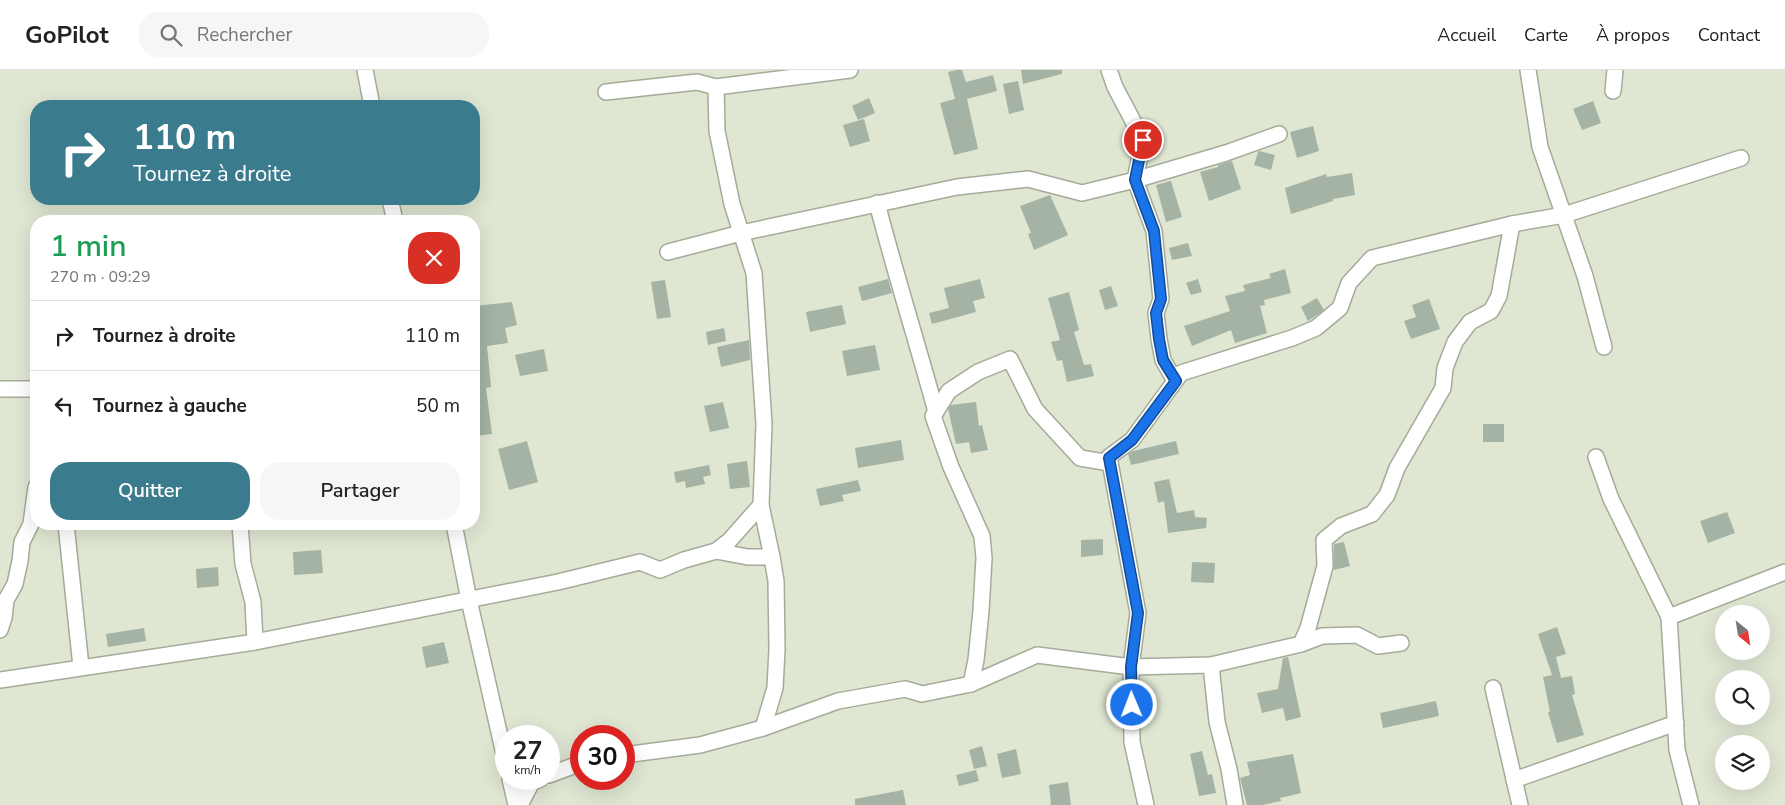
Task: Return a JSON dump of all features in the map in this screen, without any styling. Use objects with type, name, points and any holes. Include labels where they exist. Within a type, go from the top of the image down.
[{"type":"street","points":[[365,70],[371,100]]},
{"type":"street","points":[[606,92],[697,76],[716,87],[850,70]]},
{"type":"street","points":[[1109,70],[1115,87],[1143,140],[1135,180],[1154,231],[1161,299],[1156,313],[1163,360],[1176,381]]},
{"type":"street","points":[[1528,70],[1540,147],[1585,276],[1604,348]]},
{"type":"street","points":[[1613,90],[1615,70]]},
{"type":"street","points":[[716,87],[717,131],[732,204],[754,273],[764,424],[761,505],[776,581],[777,649],[775,688],[763,728]]},
{"type":"street","points":[[668,252],[741,233],[957,187],[1028,179],[1082,193],[1135,180],[1226,153],[1279,134]]},
{"type":"street","points":[[1146,805],[1132,742],[1131,667],[1138,613],[1109,458],[1132,440],[1181,374],[1292,338],[1316,328],[1340,308],[1349,284],[1372,258],[1512,224],[1564,215],[1741,158]]},
{"type":"street","points":[[876,203],[893,266],[918,343],[936,412]]},
{"type":"street","points":[[1300,644],[1308,628],[1325,566],[1324,540],[1341,526],[1372,514],[1387,495],[1397,468],[1443,388],[1445,368],[1455,342],[1470,322],[1491,311],[1498,296],[1512,224]]},
{"type":"street","points":[[971,684],[976,660],[981,611],[984,558],[982,536],[951,467],[933,416],[949,391],[978,372],[1010,359],[1035,409],[1080,458],[1110,462]]},
{"type":"street","points":[[0,389],[30,389]]},
{"type":"street","points":[[1596,457],[1611,499],[1669,617],[1677,750],[1691,805]]},
{"type":"street","points":[[0,680],[255,642],[558,582],[640,562],[660,570],[684,560],[716,551],[729,541],[761,505]]},
{"type":"street","points":[[0,630],[4,618],[6,600],[15,584],[22,542],[30,526]]},
{"type":"street","points":[[67,530],[81,668]]},
{"type":"street","points":[[240,530],[243,564],[253,602],[255,642]]},
{"type":"street","points":[[455,530],[497,725]]},
{"type":"street","points":[[716,551],[748,557],[772,556]]},
{"type":"street","points":[[1669,617],[1785,572]]},
{"type":"street","points":[[635,753],[700,745],[763,728],[838,700],[905,690],[922,694],[971,684],[1037,655],[1131,667],[1211,665],[1300,644],[1322,636],[1357,635],[1378,646],[1401,643]]},
{"type":"street","points":[[1211,665],[1217,722],[1229,769],[1235,805]]},
{"type":"street","points":[[1493,688],[1520,805]]},
{"type":"street","points":[[1514,780],[1676,723]]},
{"type":"street","points":[[513,790],[516,805]]},
{"type":"street","points":[[520,805],[528,790]]},
{"type":"building","points":[[962,70],[966,82],[993,75],[997,91],[967,99],[978,149],[954,155],[940,103],[955,99],[948,72]]},
{"type":"building","points":[[1021,70],[1062,70],[1062,74],[1023,84]]},
{"type":"building","points":[[1018,81],[1024,110],[1009,114],[1003,84]]},
{"type":"building","points":[[869,98],[875,113],[858,120],[852,106]]},
{"type":"building","points":[[1593,101],[1601,123],[1582,130],[1573,109]]},
{"type":"building","points":[[864,119],[870,141],[850,147],[843,125]]},
{"type":"building","points":[[1313,126],[1319,151],[1297,158],[1290,132]]},
{"type":"building","points":[[1259,151],[1275,155],[1271,170],[1254,165]]},
{"type":"building","points":[[1232,161],[1241,189],[1209,201],[1200,172]]},
{"type":"building","points":[[1352,173],[1355,195],[1333,199],[1333,201],[1291,214],[1285,188],[1326,174],[1327,177]]},
{"type":"building","points":[[1171,181],[1182,217],[1166,222],[1156,185]]},
{"type":"building","points":[[1050,195],[1068,235],[1034,250],[1028,234],[1031,233],[1020,206]]},
{"type":"building","points":[[1188,243],[1192,256],[1172,260],[1169,248]]},
{"type":"building","points":[[1285,269],[1291,293],[1264,300],[1265,305],[1260,306],[1267,333],[1235,343],[1231,330],[1192,346],[1184,326],[1230,311],[1225,296],[1245,291],[1243,285],[1271,278],[1269,274]]},
{"type":"building","points":[[888,279],[892,293],[862,301],[858,287]]},
{"type":"building","points":[[980,279],[985,298],[973,301],[976,312],[932,324],[929,313],[949,308],[944,288]]},
{"type":"building","points":[[1198,279],[1202,292],[1191,295],[1186,283]]},
{"type":"building","points":[[665,280],[671,317],[657,319],[651,282]]},
{"type":"building","points":[[1111,286],[1118,306],[1105,310],[1099,290]]},
{"type":"building","points":[[1069,292],[1079,330],[1074,332],[1084,365],[1091,364],[1094,376],[1067,382],[1062,360],[1057,361],[1051,342],[1060,340],[1048,298]]},
{"type":"building","points":[[1317,298],[1324,310],[1308,321],[1301,307]]},
{"type":"building","points":[[1429,299],[1440,329],[1411,339],[1404,321],[1416,317],[1412,305]]},
{"type":"building","points":[[512,302],[517,325],[505,328],[508,343],[487,346],[491,387],[486,388],[492,434],[480,435],[480,305]]},
{"type":"building","points":[[842,305],[846,324],[810,332],[806,312]]},
{"type":"building","points":[[724,328],[726,341],[708,345],[706,332]]},
{"type":"building","points":[[749,340],[750,360],[721,367],[717,347]]},
{"type":"building","points":[[875,345],[880,370],[847,376],[842,351]]},
{"type":"building","points":[[544,349],[548,371],[520,376],[515,355]]},
{"type":"building","points":[[723,402],[729,428],[710,432],[704,406]]},
{"type":"building","points":[[976,402],[979,426],[982,425],[988,450],[971,453],[969,442],[956,444],[948,409],[951,405]]},
{"type":"building","points":[[1483,424],[1504,424],[1504,442],[1483,442]]},
{"type":"building","points":[[901,440],[904,460],[858,468],[855,448]]},
{"type":"building","points":[[527,441],[538,482],[509,490],[498,449]]},
{"type":"building","points":[[1176,441],[1179,454],[1131,465],[1128,454],[1133,451]]},
{"type":"building","points":[[747,461],[750,487],[730,489],[727,464]]},
{"type":"building","points":[[709,465],[711,475],[703,477],[705,484],[686,488],[685,481],[676,483],[674,472]]},
{"type":"building","points":[[1169,479],[1177,513],[1194,510],[1195,517],[1207,518],[1206,528],[1168,533],[1164,501],[1158,503],[1154,482]]},
{"type":"building","points":[[858,480],[861,491],[842,495],[844,501],[820,506],[816,489]]},
{"type":"building","points":[[1727,512],[1735,533],[1708,543],[1700,521]]},
{"type":"building","points":[[1103,539],[1103,555],[1081,557],[1081,540]]},
{"type":"building","points":[[1344,542],[1350,566],[1334,570],[1334,544]]},
{"type":"building","points":[[321,550],[323,573],[294,575],[293,552]]},
{"type":"building","points":[[1192,562],[1215,563],[1214,583],[1191,582]]},
{"type":"building","points":[[218,567],[219,586],[197,588],[196,569]]},
{"type":"building","points":[[1557,627],[1566,654],[1556,657],[1561,678],[1572,676],[1575,694],[1572,695],[1584,735],[1557,743],[1548,712],[1550,712],[1543,677],[1552,675],[1538,634]]},
{"type":"building","points":[[144,628],[146,641],[108,647],[106,634]]},
{"type":"building","points":[[444,642],[449,663],[426,668],[422,647]]},
{"type":"building","points":[[1288,657],[1301,717],[1286,721],[1283,708],[1262,713],[1257,693],[1278,689],[1283,658]]},
{"type":"building","points":[[1436,701],[1439,716],[1383,728],[1380,713]]},
{"type":"building","points":[[982,746],[987,766],[974,769],[969,750]]},
{"type":"building","points":[[1016,749],[1021,774],[1002,778],[997,754]]},
{"type":"building","points":[[1202,751],[1208,775],[1212,774],[1216,793],[1199,796],[1190,754]]},
{"type":"building","points":[[1293,754],[1301,793],[1280,798],[1281,801],[1262,805],[1247,805],[1240,778],[1250,775],[1247,762]]},
{"type":"building","points":[[976,770],[979,781],[959,786],[956,775]]},
{"type":"building","points":[[1068,782],[1071,805],[1051,805],[1049,785]]},
{"type":"building","points":[[903,790],[906,805],[855,805],[855,799]]},
{"type":"route","points":[[1132,705],[1131,667],[1138,613],[1109,458],[1132,440],[1158,402],[1176,381],[1163,360],[1156,313],[1161,299],[1154,231],[1135,180],[1143,140]]}]
